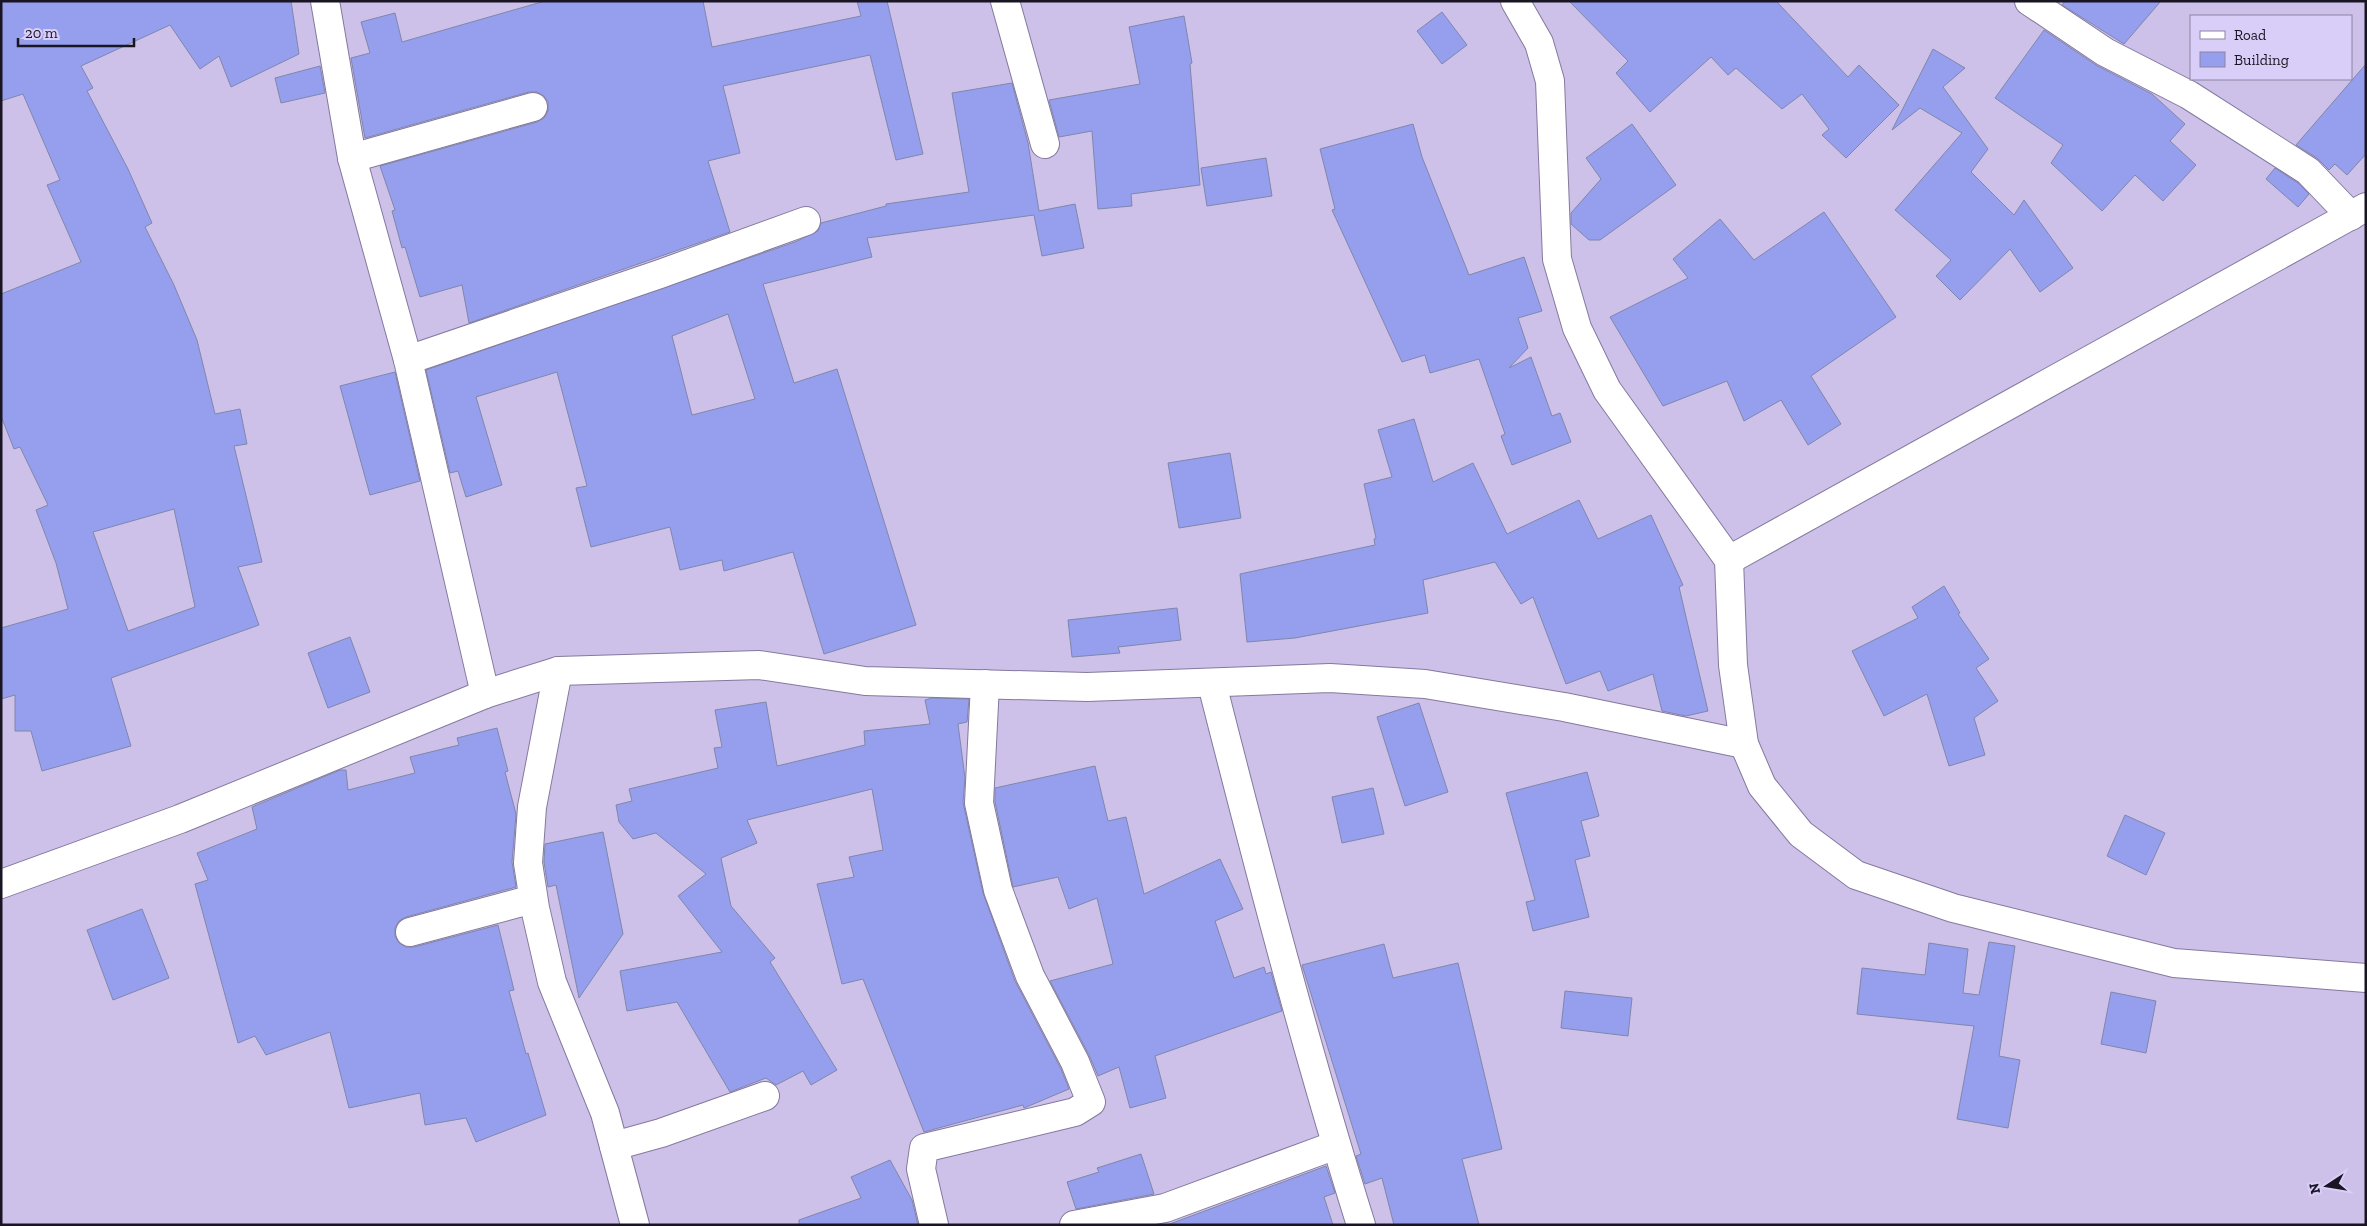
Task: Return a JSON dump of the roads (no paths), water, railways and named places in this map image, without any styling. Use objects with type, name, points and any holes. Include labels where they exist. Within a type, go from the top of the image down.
[{"type":"street","points":[[324,1],[352,158],[408,360],[485,694]]},
{"type":"street","points":[[1005,1],[1045,144]]},
{"type":"street","points":[[1515,1],[1539,43],[1550,81],[1558,259],[1577,328],[1607,390],[1729,560],[1733,665],[1744,744],[1762,786],[1801,834],[1856,875],[1953,908],[2174,963],[2366,978]]},
{"type":"street","points":[[1729,560],[2358,212],[2308,171],[2189,95],[2105,52],[2029,1]]},
{"type":"street","points":[[352,158],[533,107]]},
{"type":"street","points":[[408,360],[660,274],[806,221]]},
{"type":"street","points":[[1,884],[180,820],[485,694],[558,670],[759,666],[865,681],[1088,687],[1212,684],[1330,678],[1425,684],[1564,707],[1744,744]]},
{"type":"street","points":[[558,670],[532,807],[528,863],[552,982],[604,1113],[635,1225]]},
{"type":"street","points":[[934,1225],[921,1169],[924,1148],[1075,1112],[1091,1102],[1075,1062],[1030,976],[998,890],[979,802],[985,684]]},
{"type":"street","points":[[1212,684],[1260,873],[1336,1145],[1361,1225]]},
{"type":"street","points":[[410,932],[534,899]]},
{"type":"street","points":[[614,1146],[660,1133],[765,1096]]},
{"type":"street","points":[[1074,1225],[1165,1208],[1336,1145]]}]
